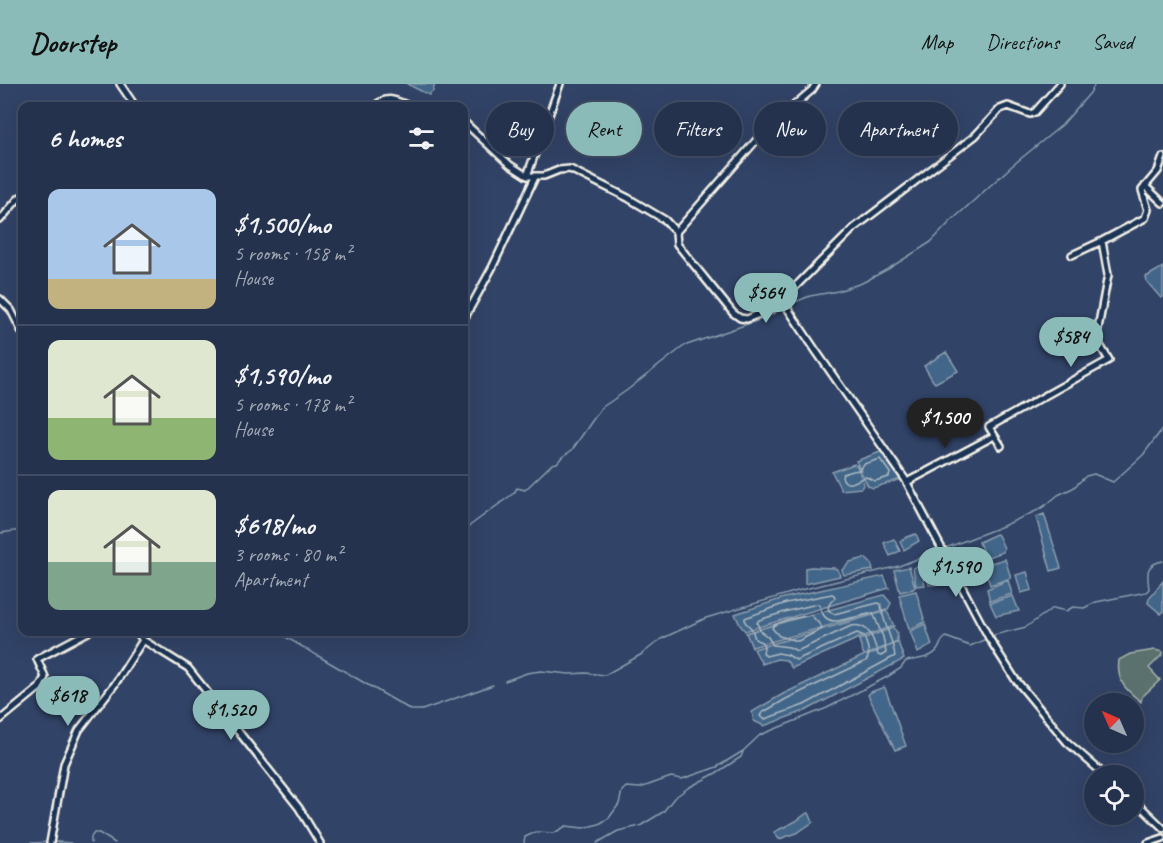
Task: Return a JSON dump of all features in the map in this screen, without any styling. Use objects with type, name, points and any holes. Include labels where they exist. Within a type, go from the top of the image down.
[{"type":"street","points":[[120,84],[132,102]]},
{"type":"street","points":[[527,176],[560,84]]},
{"type":"street","points":[[676,232],[766,128],[812,90],[816,84]]},
{"type":"street","points":[[468,126],[510,165],[527,176],[544,176],[558,170],[570,169],[628,198],[664,220],[676,232],[678,244],[733,313],[740,318],[747,319],[775,307],[854,228],[975,136],[1000,109],[1008,106],[1030,114],[1035,112],[1060,84]]},
{"type":"street","points":[[381,102],[386,99],[400,102]]},
{"type":"street","points":[[1072,255],[1145,218],[1148,210],[1142,190],[1158,171],[1163,157]]},
{"type":"street","points":[[468,312],[492,268],[535,177]]},
{"type":"street","points":[[1145,186],[1163,203]]},
{"type":"street","points":[[0,220],[18,199]]},
{"type":"street","points":[[1001,447],[989,427],[1109,360],[1096,339],[1108,275],[1102,241]]},
{"type":"street","points":[[0,299],[11,310],[18,324]]},
{"type":"street","points":[[782,300],[907,482],[988,636],[1015,679],[1067,742],[1093,765]]},
{"type":"street","points":[[907,482],[994,436]]},
{"type":"street","points":[[0,720],[39,688],[45,677],[37,659],[80,636]]},
{"type":"street","points":[[140,636],[142,640],[188,668],[299,808],[320,843]]},
{"type":"street","points":[[50,840],[64,764],[79,730],[115,684],[142,640]]},
{"type":"street","points":[[1144,810],[1163,828]]},
{"type":"street","points":[[1148,843],[1163,838]]},
{"type":"green space","points":[[1155,650],[1163,652],[1149,668],[1160,680],[1144,695],[1144,693],[1130,693],[1120,679],[1119,660],[1130,654]]},
{"type":"water","points":[[407,84],[435,84],[429,95]]},
{"type":"water","points":[[1163,267],[1163,297],[1161,298],[1147,282],[1146,277]]},
{"type":"water","points":[[946,352],[958,371],[935,383],[924,366]]},
{"type":"water","points":[[883,451],[901,479],[873,488],[868,486],[856,461]]},
{"type":"water","points":[[854,464],[864,484],[861,488],[841,490],[832,472]]},
{"type":"water","points":[[1044,514],[1061,568],[1051,571],[1036,517]]},
{"type":"water","points":[[916,534],[919,541],[904,550],[900,541]]},
{"type":"water","points":[[996,534],[1004,548],[1003,552],[985,558],[979,542]]},
{"type":"water","points":[[894,539],[900,551],[890,556],[884,543]]},
{"type":"water","points":[[865,558],[872,564],[873,570],[844,575],[842,570],[850,562]]},
{"type":"water","points":[[936,559],[941,584],[929,585],[924,562]]},
{"type":"water","points":[[1005,559],[1011,578],[990,585],[984,565]]},
{"type":"water","points":[[920,565],[925,585],[916,586],[913,568]]},
{"type":"water","points":[[909,567],[915,587],[900,592],[894,570]]},
{"type":"water","points":[[805,568],[834,568],[838,570],[840,576],[805,584]]},
{"type":"water","points":[[1027,572],[1032,590],[1021,593],[1016,575]]},
{"type":"water","points":[[884,576],[889,588],[745,631],[735,614],[784,598]]},
{"type":"water","points":[[1008,580],[1012,594],[990,601],[987,589]]},
{"type":"water","points":[[1163,581],[1163,612],[1161,614],[1148,603],[1149,598]]},
{"type":"water","points":[[916,591],[925,622],[909,629],[899,595]]},
{"type":"water","points":[[884,595],[891,603],[888,609],[752,647],[746,633],[780,623]]},
{"type":"water","points":[[1013,596],[1019,611],[996,616],[990,603]]},
{"type":"water","points":[[887,611],[894,626],[859,638],[792,668],[786,660],[777,659],[762,664],[754,649]]},
{"type":"water","points":[[925,624],[932,645],[918,653],[910,631]]},
{"type":"water","points":[[893,628],[897,632],[897,641],[866,655],[898,642],[904,659],[807,710],[764,726],[754,721],[752,712],[783,694],[865,655],[859,640]]},
{"type":"water","points":[[884,687],[906,746],[895,750],[868,695]]},
{"type":"water","points":[[807,813],[813,822],[797,833],[779,839],[774,832]]},
{"type":"waterway","points":[[790,304],[810,296],[838,291],[862,283],[931,242],[1013,165],[1062,125],[1095,84]]},
{"type":"waterway","points":[[468,527],[514,493],[517,488],[525,490],[552,464],[557,463],[572,450],[601,408],[684,346],[768,317],[784,307]]},
{"type":"waterway","points":[[505,681],[527,673],[541,671],[605,675],[642,654],[661,639],[706,618],[801,590],[899,566],[1038,510],[1058,495],[1073,488],[1086,476],[1094,474],[1113,482],[1143,455],[1163,428]]},
{"type":"waterway","points":[[0,533],[18,531]]},
{"type":"waterway","points":[[990,636],[1026,627],[1053,608],[1066,611],[1073,607],[1084,608],[1096,602],[1146,592],[1149,589],[1148,570],[1153,564],[1163,561]]},
{"type":"waterway","points":[[284,636],[411,710],[422,710],[493,685]]},
{"type":"waterway","points":[[524,843],[525,837],[536,832],[554,833],[566,826],[583,828],[599,824],[609,818],[619,804],[622,791],[626,787],[640,788],[671,777],[682,779],[717,767],[743,751],[760,735],[827,708],[887,677],[901,668],[906,661],[932,655],[946,637],[970,646],[986,639]]},
{"type":"waterway","points":[[597,843],[618,831],[640,826],[663,812],[674,798],[741,757],[743,752]]},
{"type":"waterway","points":[[91,843],[94,833],[99,833],[115,843]]},
{"type":"waterway","points":[[31,843],[71,843]]}]
